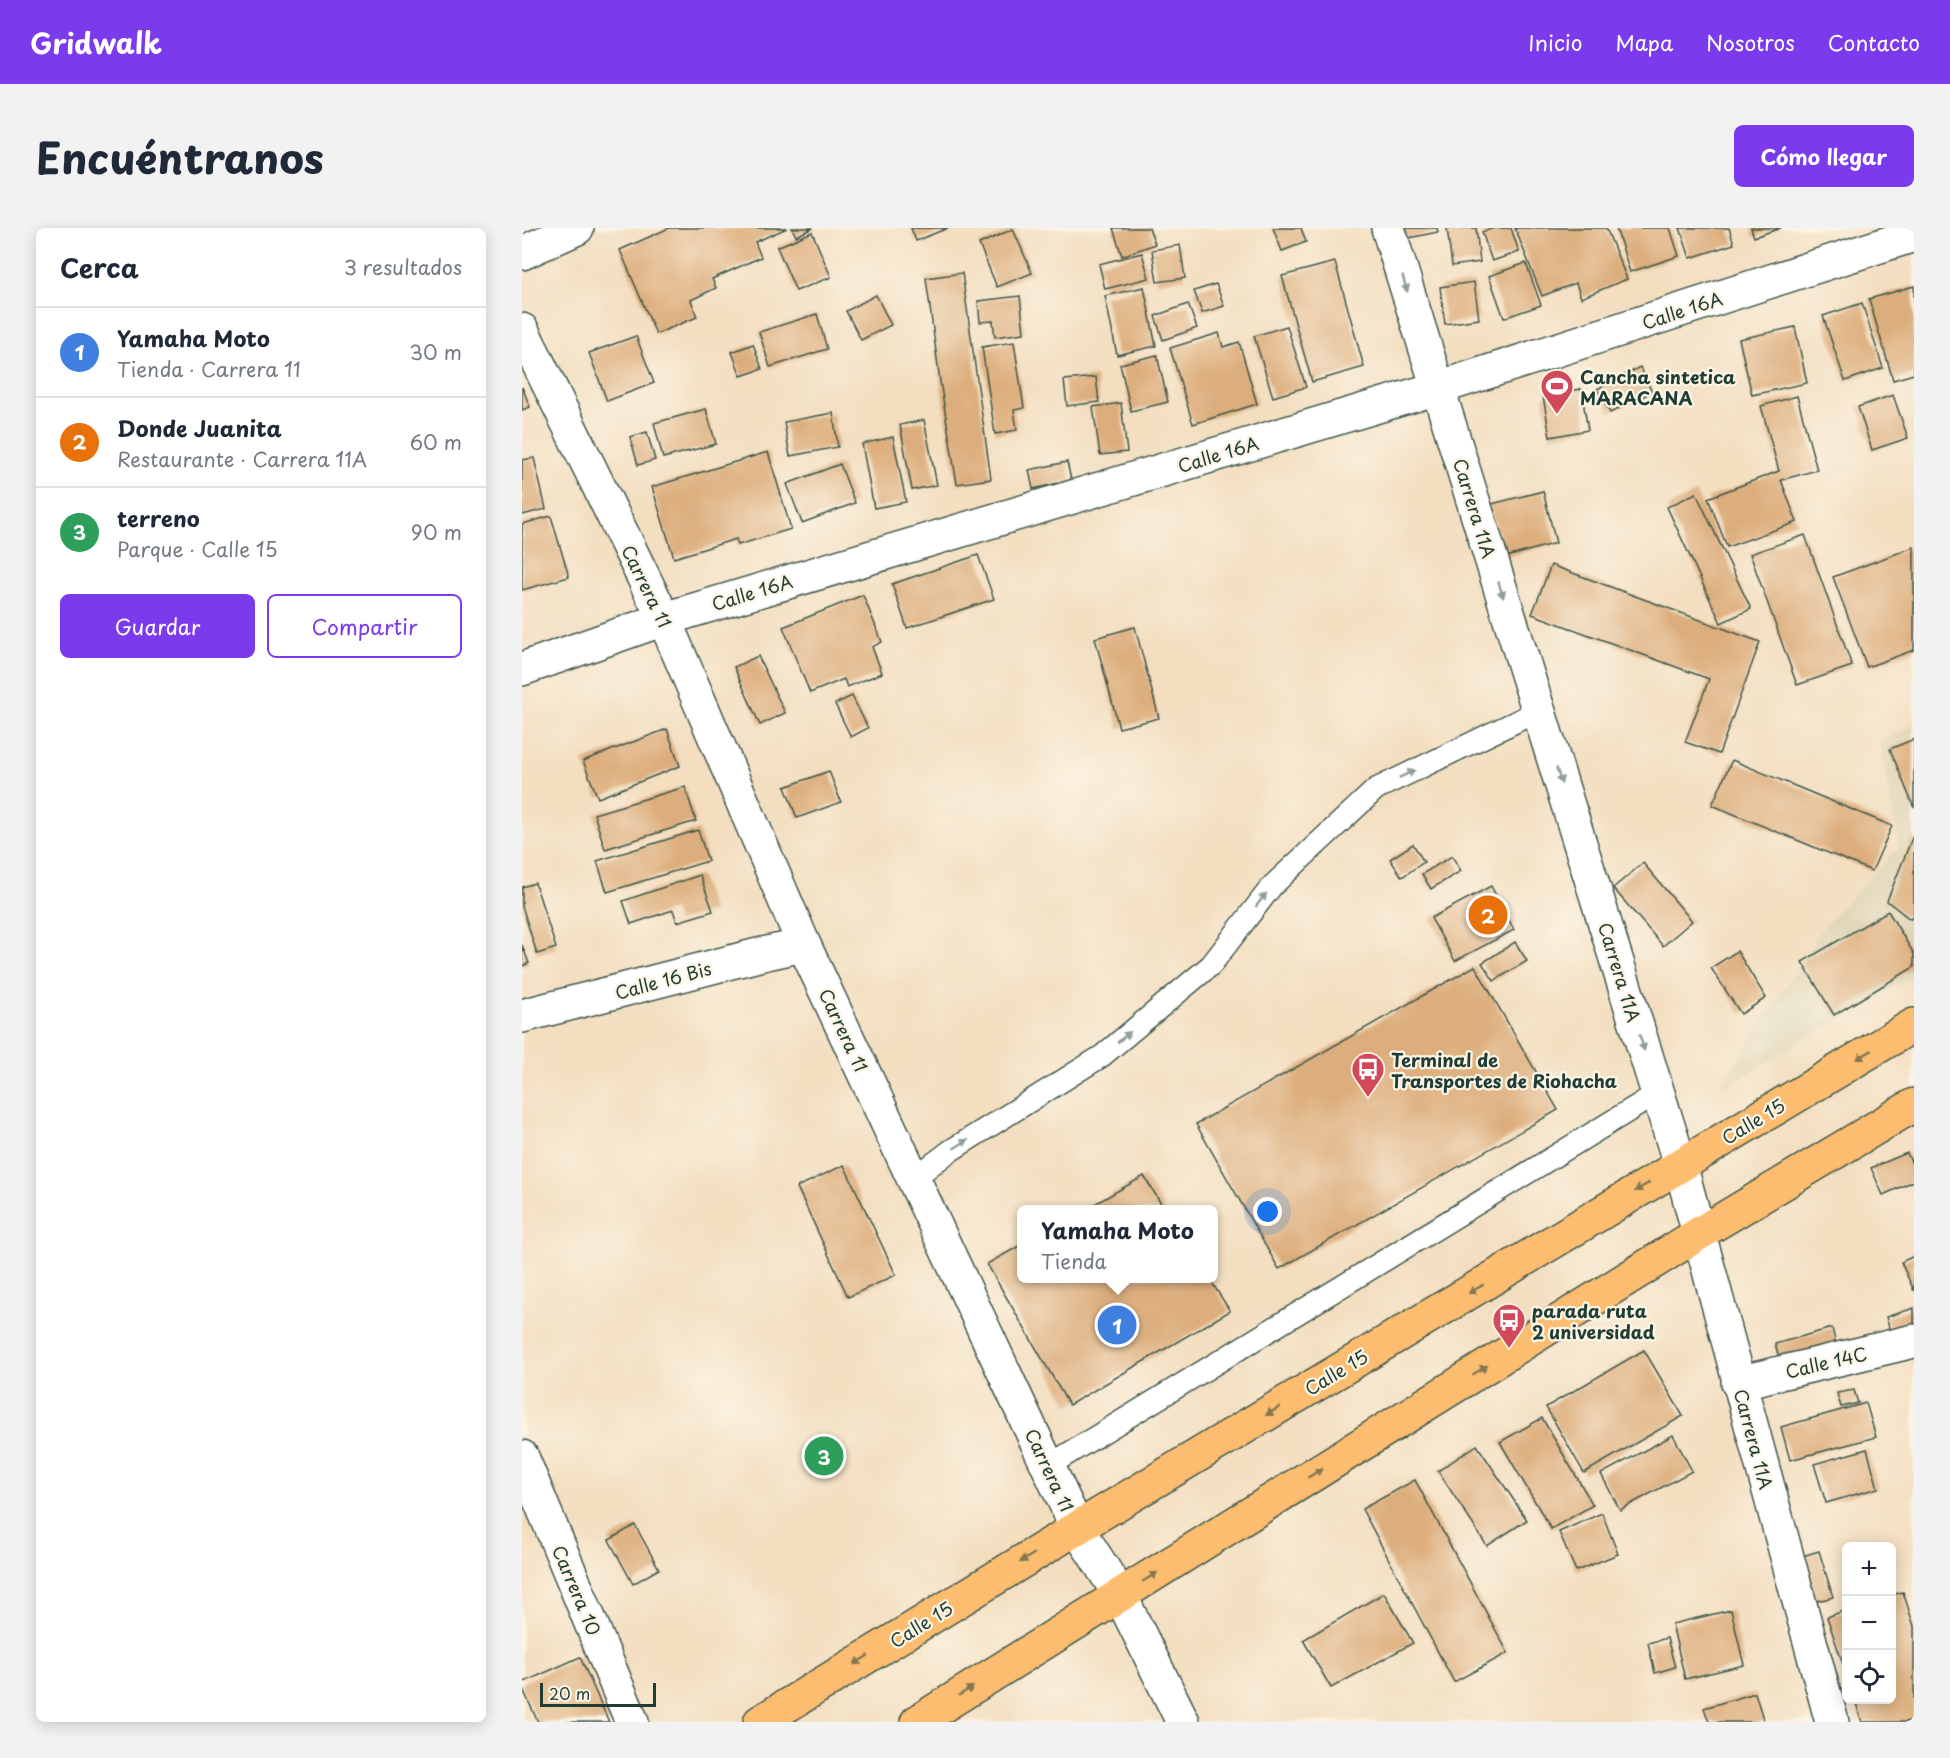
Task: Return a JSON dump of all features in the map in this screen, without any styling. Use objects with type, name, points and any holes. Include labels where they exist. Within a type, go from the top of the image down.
[{"type":"highway","name":"Calle 15","points":[[760,1722],[1077,1528],[1914,1025]]},
{"type":"highway","points":[[917,1722],[1700,1233],[1914,1106]]},
{"type":"street","points":[[522,253],[577,228]]},
{"type":"street","name":"Carrera 11A","points":[[1388,228],[1680,1164],[1832,1722]]},
{"type":"street","name":"Calle 16A","points":[[522,669],[664,619],[1438,388],[1914,236]]},
{"type":"street","name":"Carrera 11","points":[[522,330],[664,619],[804,945],[1077,1528],[1120,1595],[1184,1722]]},
{"type":"street","name":"Calle 16 Bis","points":[[522,1016],[804,945]]},
{"type":"street","name":"Calle 14C","points":[[1738,1383],[1914,1341]]},
{"type":"street","name":"Carrera 10","points":[[522,1457],[632,1722]]},
{"type":"lane","points":[[914,1178],[950,1151],[1102,1056],[1211,965],[1272,886],[1376,789],[1538,711]]},
{"type":"lane","points":[[1048,1466],[1658,1093]]},
{"type":"shaded area","points":[[1914,725],[1914,974],[1718,1091],[1823,927],[1899,847],[1879,740]]},
{"type":"building","points":[[669,228],[787,228],[755,242],[761,257],[712,279],[716,288],[691,300],[697,317],[656,334],[620,250]]},
{"type":"building","points":[[792,228],[813,228],[796,236]]},
{"type":"building","points":[[911,228],[948,228],[916,241]]},
{"type":"building","points":[[1113,228],[1149,228],[1155,244],[1122,256]]},
{"type":"building","points":[[1273,228],[1301,228],[1306,242],[1282,251]]},
{"type":"building","points":[[1402,228],[1437,228],[1438,232],[1404,239]]},
{"type":"building","points":[[1447,228],[1476,228],[1480,262],[1452,266]]},
{"type":"building","points":[[1494,228],[1511,228],[1519,252],[1492,261],[1482,232]]},
{"type":"building","points":[[1515,228],[1606,228],[1627,279],[1581,298],[1576,283],[1542,296]]},
{"type":"building","points":[[1616,228],[1670,228],[1679,256],[1630,272]]},
{"type":"building","points":[[1680,228],[1729,228],[1734,244],[1690,258]]},
{"type":"building","points":[[1751,228],[1781,228],[1754,237]]},
{"type":"building","points":[[1013,229],[1032,273],[997,287],[979,244]]},
{"type":"building","points":[[812,232],[831,277],[796,291],[777,247]]},
{"type":"building","points":[[1180,245],[1185,278],[1157,282],[1152,250]]},
{"type":"building","points":[[1142,253],[1149,278],[1105,289],[1099,264]]},
{"type":"building","points":[[1335,262],[1364,367],[1312,382],[1282,276]]},
{"type":"building","points":[[1526,263],[1541,305],[1504,318],[1489,276]]},
{"type":"building","points":[[962,273],[991,479],[957,484],[926,278]]},
{"type":"building","points":[[1474,282],[1479,319],[1445,324],[1440,287]]},
{"type":"building","points":[[1216,284],[1224,306],[1202,313],[1194,291]]},
{"type":"building","points":[[1914,286],[1914,374],[1893,380],[1869,299]]},
{"type":"building","points":[[1144,287],[1156,346],[1117,355],[1105,296]]},
{"type":"building","points":[[876,295],[891,325],[861,340],[846,311]]},
{"type":"building","points":[[1020,296],[1024,333],[995,337],[993,321],[980,322],[978,301]]},
{"type":"building","points":[[1862,303],[1883,368],[1845,381],[1823,316]]},
{"type":"building","points":[[1188,304],[1197,328],[1163,340],[1155,316]]},
{"type":"building","points":[[817,314],[827,349],[770,367],[759,332]]},
{"type":"building","points":[[1287,326],[1306,387],[1273,397],[1254,336]]},
{"type":"building","points":[[1795,327],[1807,383],[1752,395],[1739,339]]},
{"type":"building","points":[[1219,333],[1223,347],[1239,342],[1257,404],[1193,424],[1170,348]]},
{"type":"building","points":[[636,336],[654,383],[607,401],[589,353]]},
{"type":"building","points":[[1014,342],[1024,408],[1014,410],[1017,430],[995,434],[982,347]]},
{"type":"building","points":[[753,344],[762,369],[741,376],[732,352]]},
{"type":"building","points":[[1157,355],[1168,402],[1131,411],[1120,364]]},
{"type":"building","points":[[1640,367],[1652,392],[1610,413],[1597,389]]},
{"type":"building","points":[[1096,377],[1099,402],[1067,406],[1064,380]]},
{"type":"building","points":[[522,387],[530,407],[522,410]]},
{"type":"building","points":[[1581,389],[1588,430],[1550,437],[1543,396]]},
{"type":"building","points":[[1893,395],[1908,438],[1872,450],[1858,407]]},
{"type":"building","points":[[1797,396],[1817,470],[1781,480],[1797,522],[1727,547],[1708,498],[1779,471],[1761,406]]},
{"type":"building","points":[[1121,403],[1127,452],[1100,455],[1093,407]]},
{"type":"building","points":[[706,409],[716,444],[663,458],[654,423]]},
{"type":"building","points":[[833,413],[838,447],[790,456],[784,422]]},
{"type":"building","points":[[924,420],[937,485],[912,490],[900,425]]},
{"type":"building","points":[[647,432],[655,460],[638,465],[630,437]]},
{"type":"building","points":[[893,437],[906,502],[874,508],[862,444]]},
{"type":"building","points":[[768,452],[791,529],[738,545],[736,539],[674,558],[652,487]]},
{"type":"building","points":[[534,458],[546,509],[522,515],[522,460]]},
{"type":"building","points":[[1067,462],[1071,480],[1033,489],[1029,470]]},
{"type":"building","points":[[840,464],[855,503],[802,523],[787,484]]},
{"type":"building","points":[[1543,491],[1556,543],[1506,557],[1488,505]]},
{"type":"building","points":[[1696,493],[1751,609],[1721,623],[1667,507]]},
{"type":"building","points":[[551,516],[569,577],[522,590],[522,524]]},
{"type":"building","points":[[1805,535],[1852,666],[1797,685],[1750,554]]},
{"type":"building","points":[[1914,547],[1914,650],[1867,667],[1833,577]]},
{"type":"building","points":[[978,555],[994,599],[907,628],[892,584]]},
{"type":"building","points":[[1551,565],[1760,642],[1719,754],[1685,742],[1709,679],[1532,614]]},
{"type":"building","points":[[863,595],[882,642],[872,647],[882,673],[847,687],[844,679],[810,693],[783,627]]},
{"type":"building","points":[[1135,627],[1159,718],[1119,728],[1095,638]]},
{"type":"building","points":[[758,656],[785,713],[760,725],[734,667]]},
{"type":"building","points":[[852,696],[868,728],[851,737],[835,704]]},
{"type":"building","points":[[667,729],[680,766],[598,798],[583,761]]},
{"type":"building","points":[[1914,739],[1914,808],[1890,749]]},
{"type":"building","points":[[1732,760],[1892,826],[1872,871],[1712,805]]},
{"type":"building","points":[[829,771],[841,802],[797,818],[785,787]]},
{"type":"building","points":[[685,787],[696,821],[605,849],[594,814]]},
{"type":"building","points":[[698,830],[708,861],[607,892],[597,861]]},
{"type":"building","points":[[1914,833],[1914,917],[1910,919],[1887,901]]},
{"type":"building","points":[[1413,844],[1424,862],[1402,877],[1390,859]]},
{"type":"building","points":[[1452,856],[1461,871],[1431,889],[1422,874]]},
{"type":"building","points":[[1643,863],[1692,921],[1663,946],[1613,888]]},
{"type":"building","points":[[700,875],[713,911],[677,922],[673,910],[631,924],[623,901]]},
{"type":"building","points":[[535,883],[556,948],[537,954],[522,906],[522,887]]},
{"type":"building","points":[[1491,886],[1514,930],[1455,961],[1431,918]]},
{"type":"building","points":[[1888,911],[1914,954],[1914,967],[1834,1015],[1802,962]]},
{"type":"building","points":[[1515,942],[1527,961],[1494,981],[1482,963]]},
{"type":"building","points":[[522,945],[529,963],[522,966]]},
{"type":"building","points":[[1737,951],[1766,998],[1741,1014],[1711,968]]},
{"type":"building","points":[[1475,966],[1558,1110],[1279,1269],[1196,1124]]},
{"type":"building","points":[[1907,1153],[1914,1168],[1914,1181],[1883,1195],[1871,1168]]},
{"type":"building","points":[[844,1165],[896,1275],[848,1297],[797,1187]]},
{"type":"building","points":[[1144,1176],[1162,1205],[1093,1205]]},
{"type":"building","points":[[1017,1247],[1017,1283],[1212,1283],[1230,1311],[1069,1405],[987,1264]]},
{"type":"building","points":[[1914,1256],[1914,1291],[1901,1262]]},
{"type":"building","points":[[1914,1308],[1914,1324],[1890,1331],[1886,1317]]},
{"type":"building","points":[[1832,1328],[1837,1349],[1781,1365],[1775,1344]]},
{"type":"building","points":[[1644,1350],[1683,1416],[1584,1473],[1546,1407]]},
{"type":"building","points":[[1854,1390],[1858,1403],[1841,1407],[1837,1393]]},
{"type":"building","points":[[1866,1403],[1876,1437],[1790,1460],[1781,1427]]},
{"type":"building","points":[[1542,1418],[1593,1505],[1551,1529],[1500,1442]]},
{"type":"building","points":[[1673,1435],[1692,1471],[1620,1510],[1601,1474]]},
{"type":"building","points":[[1477,1445],[1527,1520],[1487,1546],[1438,1471]]},
{"type":"building","points":[[1867,1449],[1878,1488],[1826,1503],[1814,1464]]},
{"type":"building","points":[[1415,1480],[1508,1653],[1454,1682],[1362,1509]]},
{"type":"building","points":[[1602,1513],[1618,1554],[1576,1571],[1559,1532]]},
{"type":"building","points":[[635,1525],[659,1569],[633,1584],[609,1540]]},
{"type":"building","points":[[1819,1551],[1833,1597],[1810,1603],[1796,1558]]},
{"type":"building","points":[[1903,1592],[1914,1626],[1914,1719],[1906,1722],[1862,1722],[1856,1704],[1896,1704],[1896,1594]]},
{"type":"building","points":[[1384,1593],[1413,1643],[1331,1688],[1303,1640]]},
{"type":"building","points":[[1731,1610],[1744,1665],[1685,1679],[1672,1624]]},
{"type":"building","points":[[1842,1611],[1842,1661],[1827,1617]]},
{"type":"building","points":[[1667,1638],[1675,1667],[1655,1673],[1648,1643]]},
{"type":"building","points":[[580,1657],[609,1722],[538,1722],[522,1683]]},
{"type":"building","points":[[1755,1693],[1764,1722],[1709,1722],[1704,1708]]},
{"type":"place","name":"Cancha sintetica MARACANA","points":[[1557,415]]},
{"type":"place","name":"Donde Juanita","points":[[1488,915]]},
{"type":"place","name":"Terminal de Transportes de Riohacha","points":[[1368,1098]]},
{"type":"place","name":"Yamaha Moto","points":[[1117,1325]]},
{"type":"place","name":"parada ruta 2 universidad","points":[[1509,1349]]},
{"type":"place","name":"terreno","points":[[824,1456]]}]
